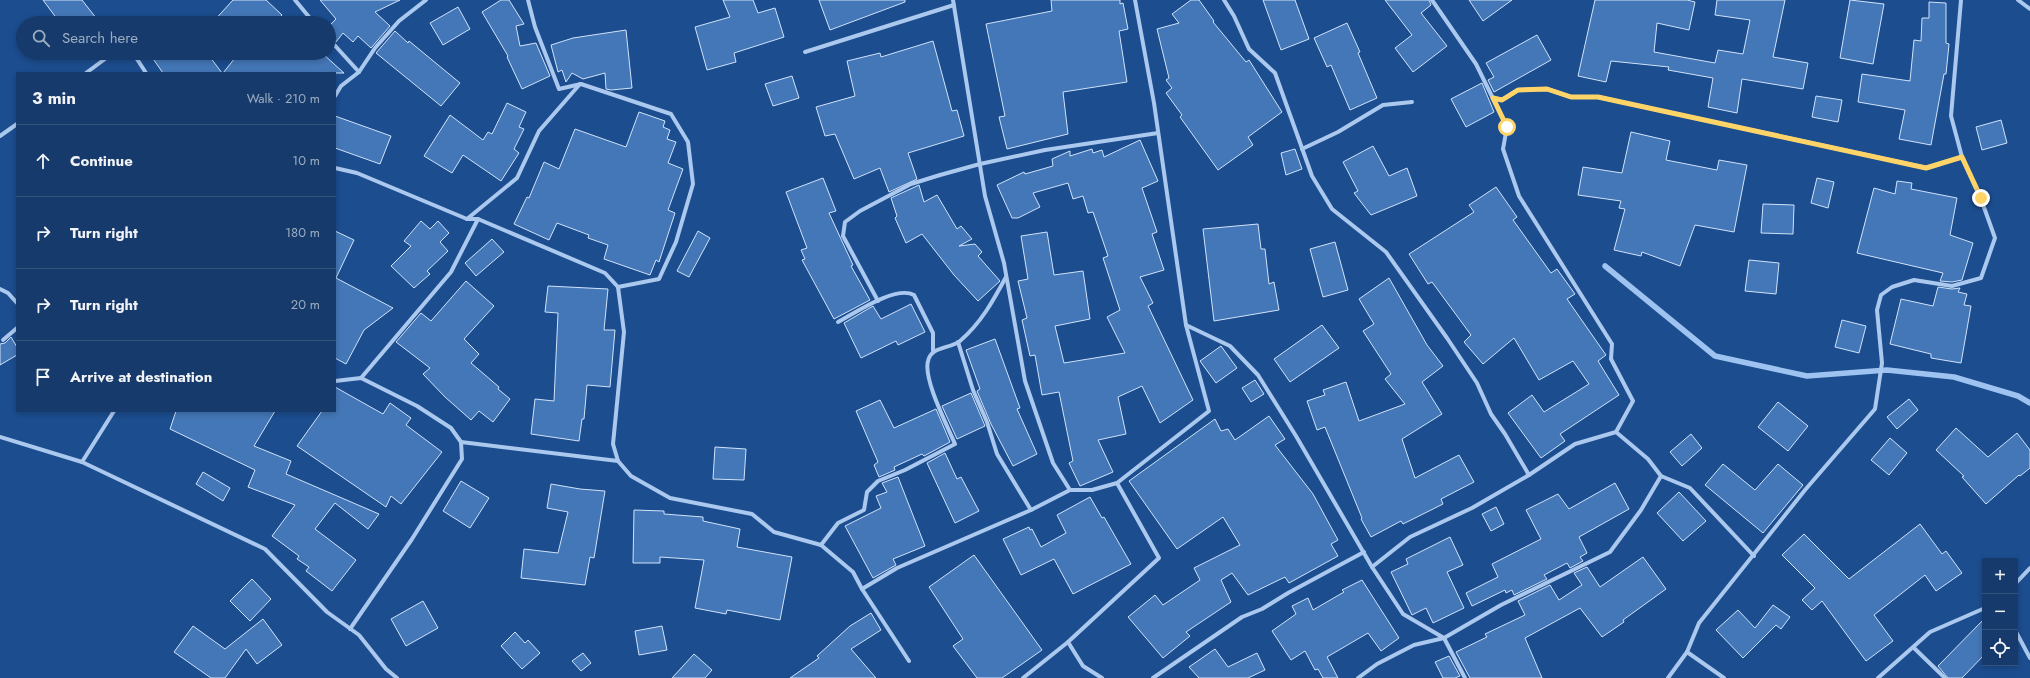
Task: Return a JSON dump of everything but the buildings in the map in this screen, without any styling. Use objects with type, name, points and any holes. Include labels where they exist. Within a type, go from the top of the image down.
[{"type":"street","points":[[295,0],[308,16]]},
{"type":"street","points":[[336,94],[341,86],[359,72],[375,48],[399,20],[426,0]]},
{"type":"street","points":[[528,0],[535,27],[560,89],[581,84],[671,114],[688,142],[693,184],[676,242],[660,279],[618,287]]},
{"type":"street","points":[[953,0],[985,196],[1006,277],[1025,381],[1053,463],[1070,490]]},
{"type":"street","points":[[862,589],[897,568],[1031,510],[1070,490],[1092,490],[1117,483],[1209,411],[1186,325],[1158,133],[1135,0]]},
{"type":"street","points":[[1224,0],[1234,16],[1248,49],[1275,73],[1312,176],[1332,209],[1386,252],[1477,383],[1491,414],[1530,475]]},
{"type":"street","points":[[1372,567],[1410,537],[1472,508],[1530,475],[1575,444],[1616,432],[1633,401],[1611,359],[1612,344],[1519,196],[1503,149],[1507,127],[1476,64],[1432,0]]},
{"type":"street","points":[[1668,678],[1687,652],[1700,623],[1805,490],[1875,409],[1882,363],[1877,310],[1881,295],[1892,287],[1914,280],[1952,286],[1981,278],[1995,238],[1981,198],[1962,157],[1951,116],[1961,0]]},
{"type":"street","points":[[2018,0],[2030,9]]},
{"type":"street","points":[[805,52],[954,5]]},
{"type":"street","points":[[336,47],[359,72]]},
{"type":"street","points":[[87,72],[104,60]]},
{"type":"street","points":[[138,60],[145,72]]},
{"type":"street","points":[[467,219],[518,178],[539,130],[581,84]]},
{"type":"street","points":[[1493,98],[1502,100],[1518,90],[1547,89],[1571,97],[1598,97],[1926,168],[1962,157]]},
{"type":"street","points":[[1302,149],[1338,132],[1383,105],[1412,102]]},
{"type":"street","points":[[0,136],[16,125]]},
{"type":"street","points":[[878,300],[843,236],[845,222],[860,211],[911,184],[980,164],[1045,150],[1158,133]]},
{"type":"street","points":[[336,168],[357,173],[467,219],[478,219],[605,272],[618,287],[624,332],[613,444],[618,461],[631,476],[670,498],[752,514],[774,532],[820,545],[853,572],[862,589],[910,661]]},
{"type":"street","points":[[361,378],[451,272],[478,219]]},
{"type":"street","points":[[933,351],[958,342],[984,316],[1006,277]]},
{"type":"street","points":[[0,289],[8,293],[16,302]]},
{"type":"street","points":[[820,545],[838,523],[864,510],[867,492],[878,481],[906,470],[955,444],[926,374],[928,360],[933,351],[933,333],[914,295],[909,292],[900,293],[878,300],[838,322]]},
{"type":"street","points":[[1186,325],[1230,346],[1258,375],[1372,567],[1403,614],[1444,638],[1465,678]]},
{"type":"street","points":[[3,340],[16,329]]},
{"type":"street","points":[[958,342],[973,390],[987,422],[997,454],[1031,510]]},
{"type":"street","points":[[336,382],[361,378],[417,406],[451,428],[461,442],[462,459],[412,539],[350,628]]},
{"type":"street","points":[[82,462],[113,412]]},
{"type":"street","points":[[1616,432],[1648,459],[1661,476],[1690,488],[1754,556]]},
{"type":"street","points":[[0,437],[82,462],[265,549],[327,612],[359,635],[386,669],[397,678]]},
{"type":"street","points":[[461,442],[618,461]]},
{"type":"street","points":[[1358,678],[1377,664],[1414,644],[1444,638],[1501,605],[1610,552],[1641,510],[1661,476]]},
{"type":"street","points":[[1023,678],[1068,642],[1159,558],[1117,483]]},
{"type":"street","points":[[1153,678],[1242,617],[1262,609],[1288,593],[1364,552]]},
{"type":"street","points":[[2018,581],[2030,568]]},
{"type":"street","points":[[1878,678],[1914,648],[1930,632],[1982,609]]},
{"type":"street","points":[[2018,636],[2030,658]]},
{"type":"street","points":[[1068,642],[1083,666],[1102,678]]},
{"type":"street","points":[[1914,648],[1945,678]]},
{"type":"street","points":[[1687,652],[1724,678]]},
{"type":"waterway","points":[[1605,266],[1715,356],[1807,376],[1887,370],[1954,377],[2018,396],[2030,403]]},
{"type":"route","points":[[1507,127],[1493,98],[1502,100],[1518,90],[1547,89],[1571,97],[1598,97],[1926,168],[1962,157],[1981,198]]}]
